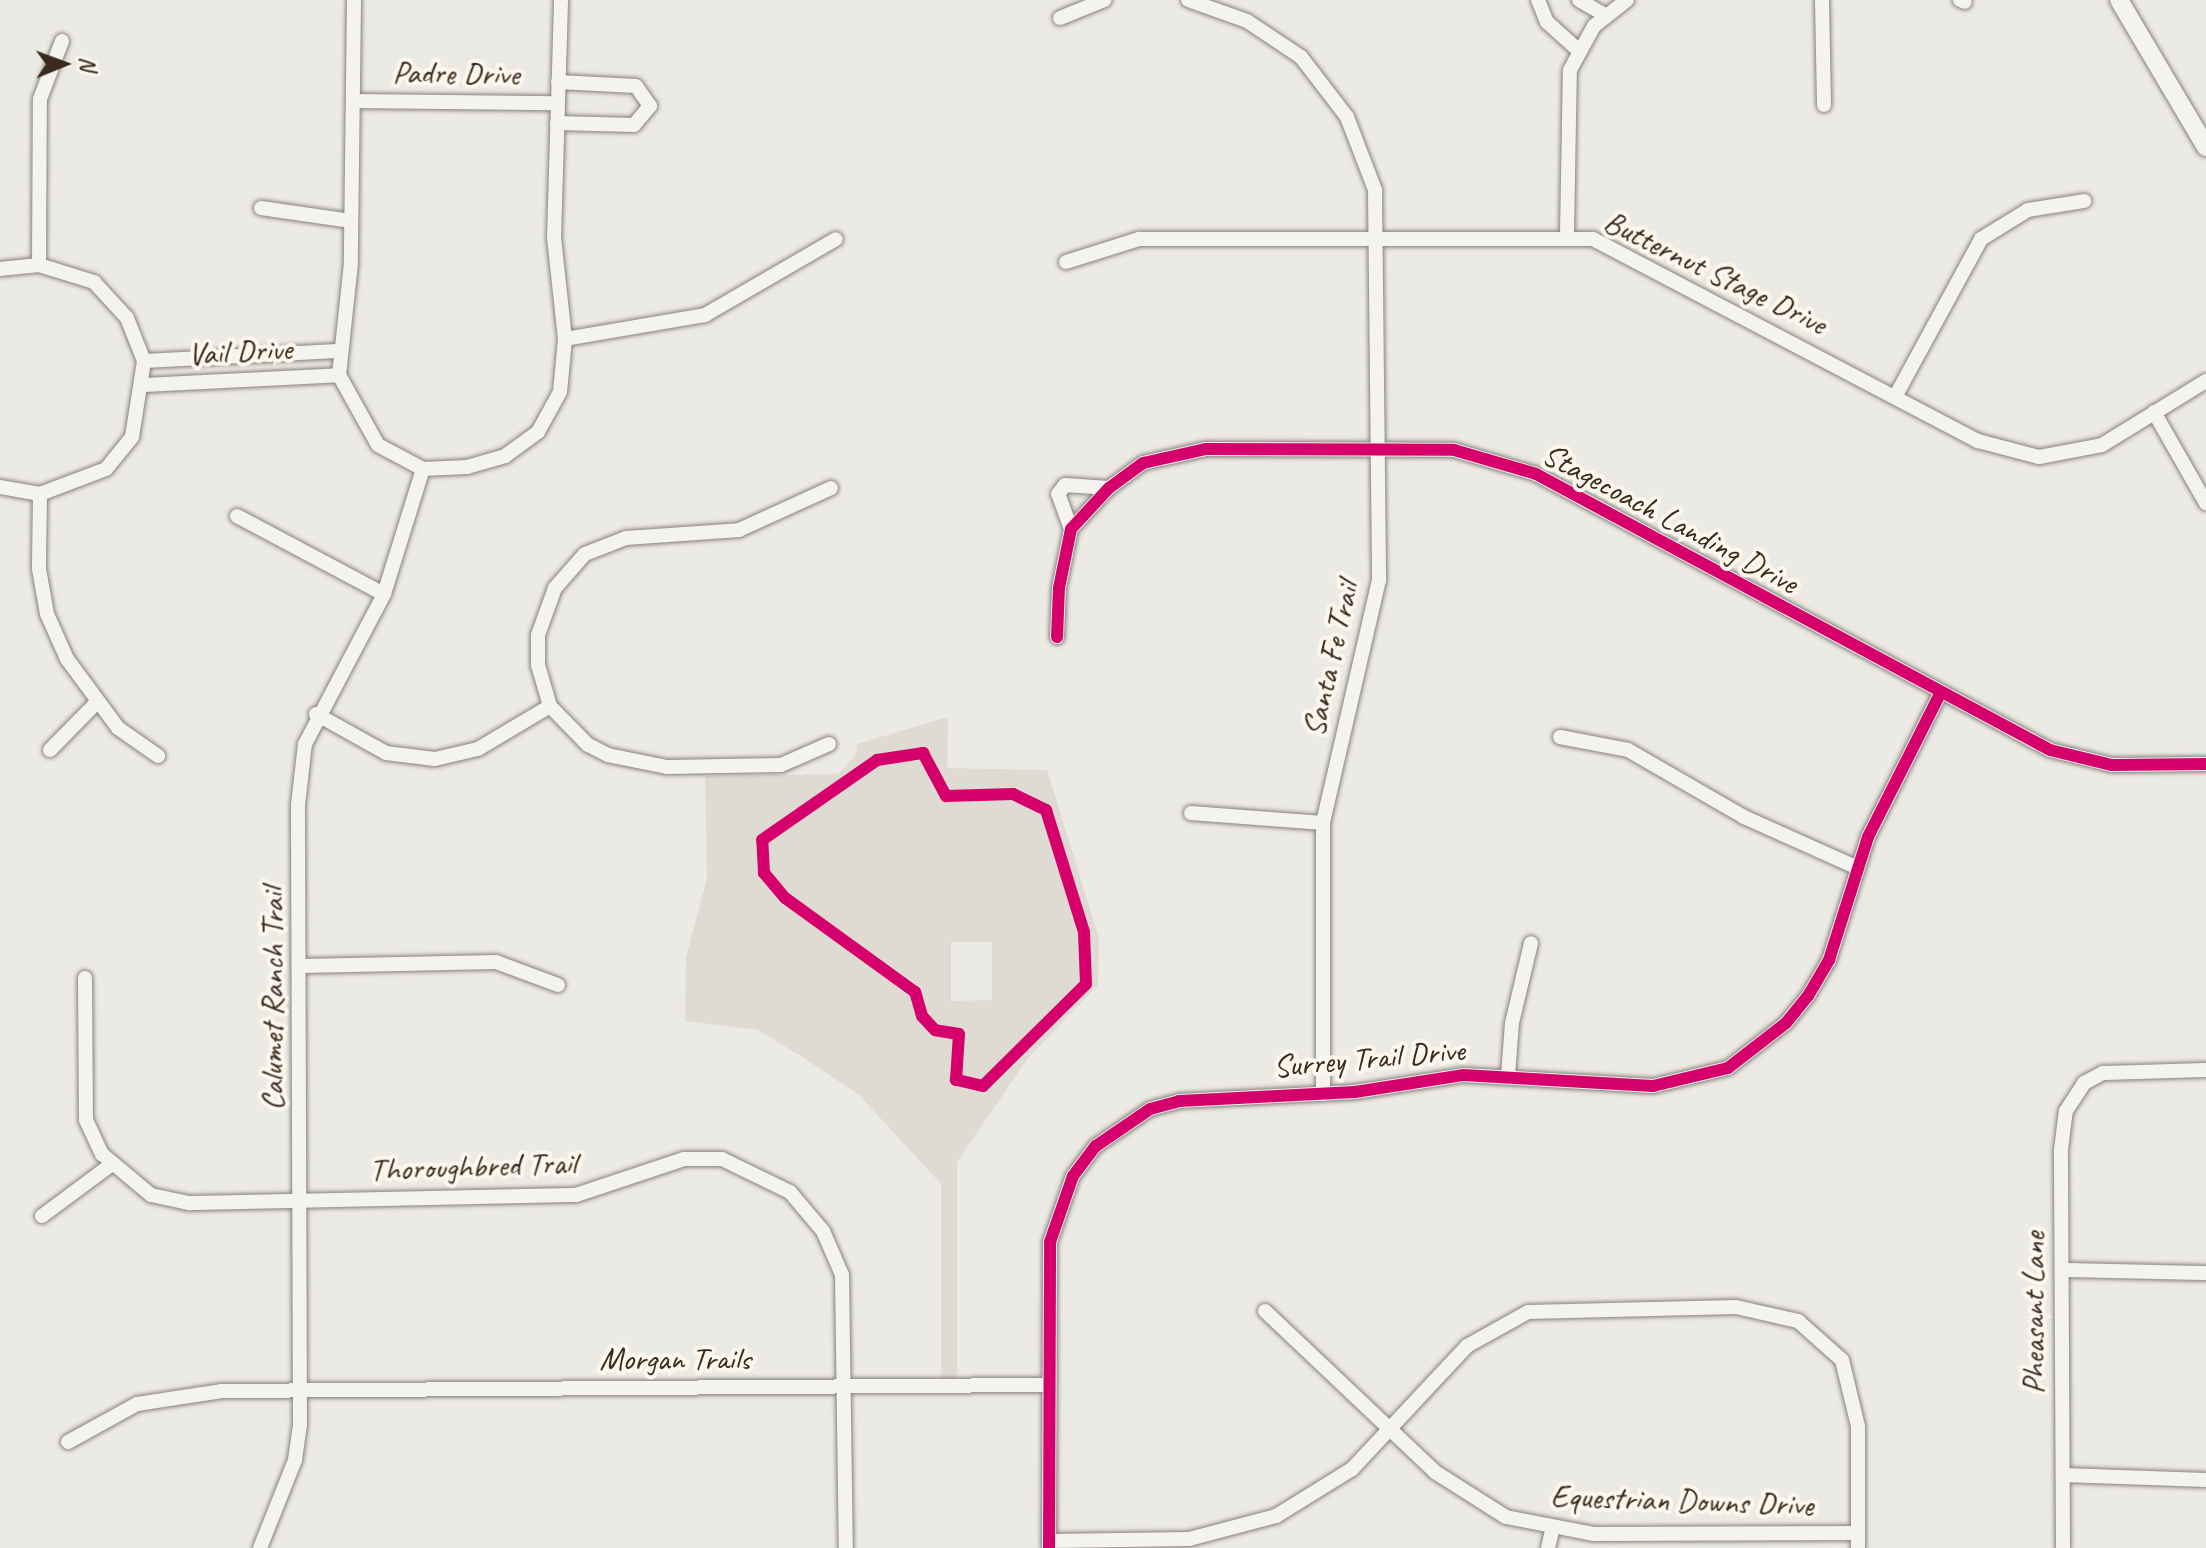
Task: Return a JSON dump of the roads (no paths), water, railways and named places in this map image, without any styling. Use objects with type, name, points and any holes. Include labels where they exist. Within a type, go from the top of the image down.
[{"type":"main road","points":[[2119,0],[2206,147]]},
{"type":"street","points":[[354,0],[351,221],[337,351],[339,375],[378,445],[423,469],[467,467],[505,456],[538,432],[560,392],[565,339],[556,289],[561,0]]},
{"type":"street","points":[[1060,18],[1104,0]]},
{"type":"street","name":"Santa Fe Trail","points":[[1188,0],[1220,8],[1276,37],[1326,86],[1362,148],[1380,236],[1379,580],[1323,823],[1323,1094]]},
{"type":"street","points":[[1538,0],[1547,22],[1577,49]]},
{"type":"street","points":[[1579,0],[1605,15]]},
{"type":"street","points":[[1567,235],[1566,107],[1577,49],[1605,15],[1627,0]]},
{"type":"street","points":[[1822,0],[1824,105]]},
{"type":"street","points":[[39,265],[40,99],[62,41]]},
{"type":"street","points":[[557,123],[634,125],[650,106],[636,86],[558,82]]},
{"type":"street","name":"Padre Drive","points":[[353,101],[558,103]]},
{"type":"street","points":[[1895,397],[1981,239],[2028,210],[2084,201]]},
{"type":"street","points":[[261,208],[351,221]]},
{"type":"street","name":"Butternut Stage Drive","points":[[1066,262],[1139,239],[1567,235],[1637,258],[1978,441],[2039,457],[2102,445],[2206,381]]},
{"type":"street","points":[[565,339],[705,315],[836,239]]},
{"type":"street","points":[[0,269],[39,265],[78,275],[112,297],[144,361],[144,385],[132,437],[106,469],[40,494],[0,487]]},
{"type":"street","name":"Vail Drive","points":[[144,361],[337,351]]},
{"type":"street","name":"Vail Drive","points":[[144,385],[339,375]]},
{"type":"street","points":[[2154,412],[2206,503]]},
{"type":"street","name":"Stagecoach Landing Drive","points":[[1071,529],[1109,488],[1143,463],[1176,452],[1454,450],[1536,474],[1940,694],[2050,750],[2081,759],[2206,764]]},
{"type":"street","name":"Calumet Ranch Trail","points":[[260,1548],[295,1460],[301,1387],[302,966],[298,805],[316,714],[384,594],[423,469]]},
{"type":"street","points":[[1057,637],[1059,588],[1071,529],[1058,494],[1065,485],[1109,488]]},
{"type":"street","points":[[829,744],[781,765],[637,764],[588,745],[550,706],[538,665],[542,612],[585,554],[626,538],[739,530],[831,488]]},
{"type":"street","points":[[40,494],[39,569],[47,614],[95,704],[158,756]]},
{"type":"street","points":[[237,516],[384,594]]},
{"type":"street","name":"Surrey Trail Drive","points":[[1049,1545],[1050,1242],[1073,1176],[1096,1146],[1150,1109],[1179,1101],[1323,1094],[1463,1075],[1653,1086],[1728,1068],[1786,1023],[1808,996],[1829,960],[1856,867],[1940,694]]},
{"type":"street","points":[[50,750],[95,704]]},
{"type":"street","points":[[316,714],[386,753],[435,759],[478,749],[550,706]]},
{"type":"street","points":[[1560,737],[1628,750],[1744,817],[1856,867]]},
{"type":"street","points":[[1191,813],[1323,823]]},
{"type":"street","points":[[1508,1076],[1512,1023],[1531,943]]},
{"type":"street","points":[[302,966],[496,962],[558,985]]},
{"type":"street","points":[[42,1216],[112,1164],[86,1120],[85,978]]},
{"type":"street","name":"Pheasant Lane","points":[[2063,1548],[2061,1150],[2066,1111],[2084,1083],[2119,1069],[2206,1070]]},
{"type":"street","name":"Thoroughbred Trail","points":[[112,1164],[151,1195],[190,1203],[576,1195],[684,1159],[722,1159],[756,1171],[796,1198],[828,1241],[842,1275],[846,1548]]},
{"type":"street","points":[[2063,1270],[2206,1273]]},
{"type":"street","points":[[1049,1545],[1189,1539],[1231,1530],[1318,1495],[1391,1433],[1467,1346],[1528,1312],[1770,1310],[1824,1338],[1855,1391],[1858,1541]]},
{"type":"street","name":"Equestrian Downs Drive","points":[[1265,1311],[1391,1433],[1469,1499],[1552,1530],[1858,1541]]},
{"type":"street","name":"Morgan Trails","points":[[68,1442],[137,1404],[301,1387],[1049,1385]]},
{"type":"street","points":[[2063,1475],[2206,1480]]},
{"type":"street","points":[[1548,1548],[1552,1530]]}]
